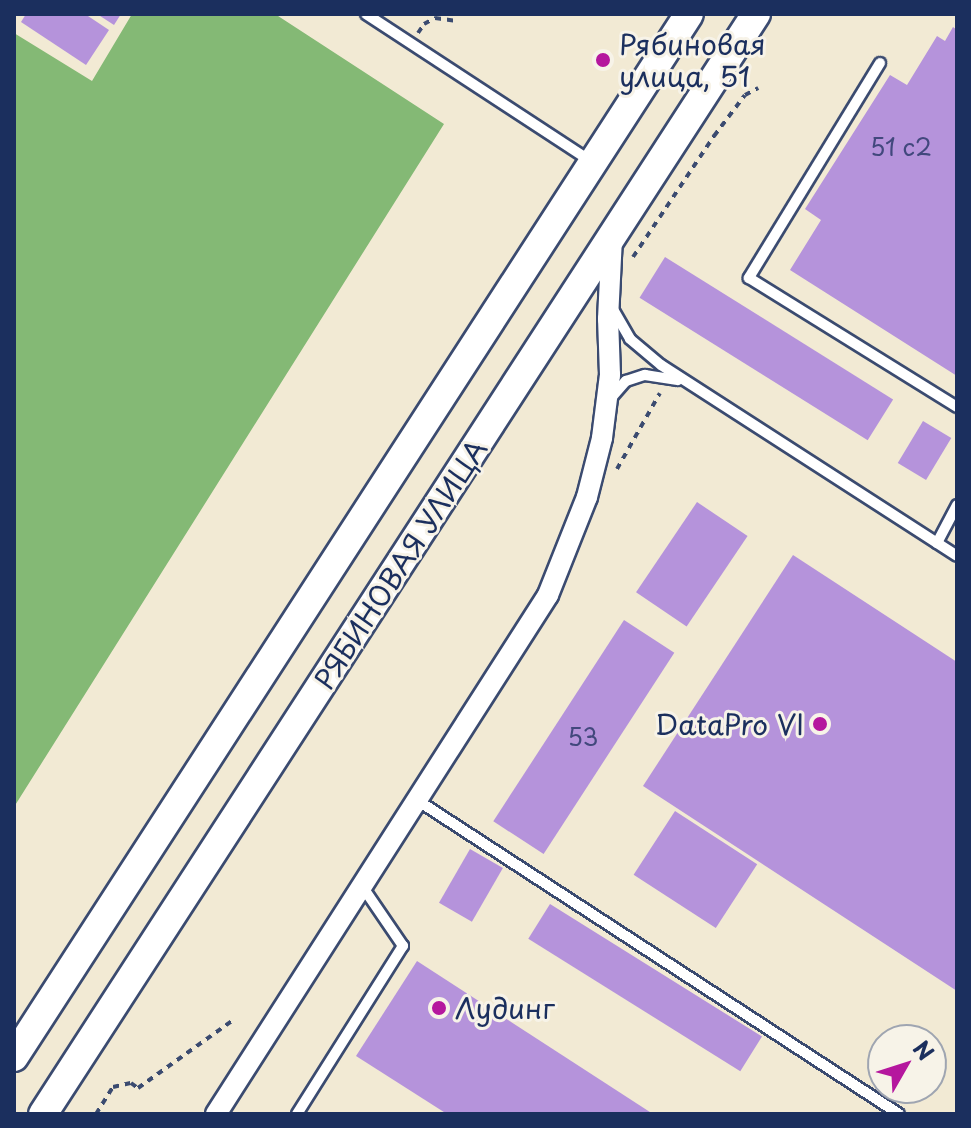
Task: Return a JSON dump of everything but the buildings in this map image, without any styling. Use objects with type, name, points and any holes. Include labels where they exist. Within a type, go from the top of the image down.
[{"type":"main road","name":"РЯБИНОВАЯ УЛИЦА","points":[[14,1057],[689,14]]},
{"type":"main road","name":"РЯБИНОВАЯ УЛИЦА","points":[[43,1114],[756,14]]},
{"type":"street","points":[[216,1114],[548,595],[587,497],[606,407],[610,375],[612,237]]},
{"type":"lane","points":[[366,14],[593,163]]},
{"type":"lane","points":[[880,63],[749,278],[957,407]]},
{"type":"lane","points":[[609,298],[618,322],[630,339],[661,365],[698,386],[957,556]]},
{"type":"lane","points":[[606,407],[615,390],[626,381],[645,375],[668,377],[698,386]]},
{"type":"lane","points":[[937,543],[957,505]]},
{"type":"lane","points":[[417,800],[899,1114]]},
{"type":"lane","points":[[297,1114],[403,946],[362,886]]},
{"type":"path","points":[[411,44],[424,24],[445,17],[457,21]]},
{"type":"path","points":[[96,1114],[113,1087],[132,1081],[138,1088],[232,1021]]},
{"type":"green space","points":[[132,14],[275,14],[444,124],[14,807],[14,33],[92,81]]},
{"type":"place","name":"Рябиновая улица, 51","points":[[603,60]]},
{"type":"place","name":"DataPro VI","points":[[820,724]]},
{"type":"place","name":"Лудинг","points":[[439,1008]]}]
